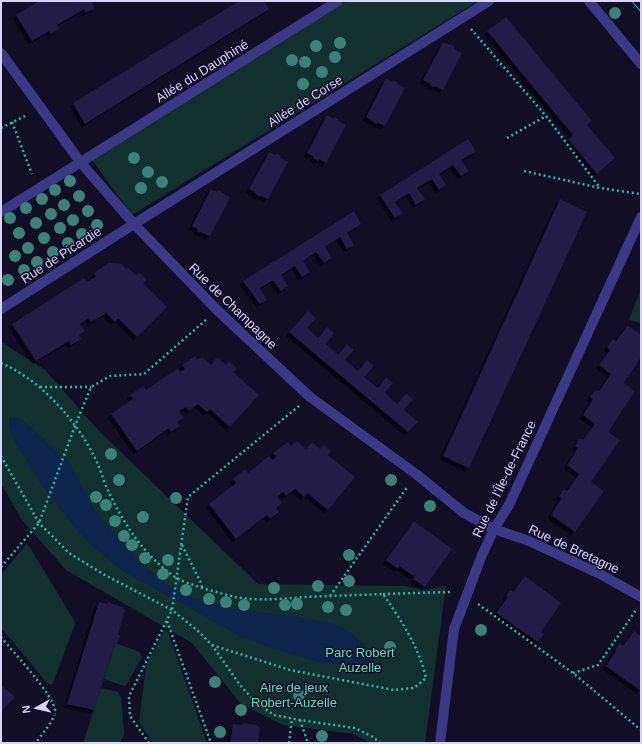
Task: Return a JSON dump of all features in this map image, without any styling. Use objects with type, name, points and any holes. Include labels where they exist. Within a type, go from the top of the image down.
[{"type":"street","name":"Allée du Dauphiné","points":[[1,212],[338,1]]},
{"type":"street","name":"Allée de Corse","points":[[134,224],[489,1]]},
{"type":"street","points":[[589,1],[641,64]]},
{"type":"street","name":"Rue de Champagne","points":[[1,53],[81,163],[134,224],[217,310],[310,397],[416,474],[464,513],[494,529]]},
{"type":"street","name":"Rue de l'Île-de-France","points":[[440,743],[454,630],[467,594],[494,529],[509,505],[641,217]]},
{"type":"street","name":"Rue de Picardie","points":[[1,309],[134,224]]},
{"type":"street","name":"Rue de Bretagne","points":[[494,529],[534,544],[600,574],[641,597]]},
{"type":"path","points":[[462,18],[546,116],[600,188]]},
{"type":"path","points":[[1,128],[41,108]]},
{"type":"path","points":[[507,138],[546,116]]},
{"type":"path","points":[[12,122],[38,189]]},
{"type":"path","points":[[524,171],[600,188],[641,194]]},
{"type":"path","points":[[39,386],[91,387],[110,376],[144,374],[217,310]]},
{"type":"path","points":[[1,363],[15,369],[39,386],[51,397],[75,426],[96,459],[105,483],[128,528],[148,555],[176,578],[202,588],[237,597],[263,600],[383,594],[467,594],[573,673],[641,730]]},
{"type":"path","points":[[1,567],[39,522],[91,387]]},
{"type":"path","points":[[149,743],[130,716],[129,696],[172,610],[188,497],[310,397]]},
{"type":"path","points":[[1,456],[39,522],[69,552],[103,574],[172,610],[198,631],[212,645],[240,685],[255,702],[274,715],[355,728],[373,737],[380,743]]},
{"type":"path","points":[[330,596],[416,474]]},
{"type":"path","points":[[182,545],[201,583],[202,588]]},
{"type":"path","points":[[212,645],[290,670],[394,690],[414,688],[426,678],[422,662],[400,618],[383,594]]},
{"type":"path","points":[[573,673],[598,665],[637,608]]},
{"type":"path","points":[[167,621],[211,743]]},
{"type":"path","points":[[1,637],[46,692],[55,711],[53,717],[36,743]]},
{"type":"path","points":[[613,644],[618,647]]},
{"type":"path","points":[[289,743],[292,718]]},
{"type":"path","points":[[300,720],[308,743]]},
{"type":"green space","points":[[347,1],[478,1],[132,215],[92,160]]},
{"type":"green space","points":[[641,288],[641,323],[629,320]]},
{"type":"green space","name":"Parc Robert Auzelle","points":[[1,342],[45,370],[99,431],[258,584],[405,586],[424,590],[446,586],[425,743],[371,743],[353,734],[283,725],[241,704],[192,643],[66,570],[22,520],[1,484]]},
{"type":"green space","points":[[27,543],[75,624],[51,685],[47,683],[1,628],[1,575]]},
{"type":"green space","points":[[166,630],[207,743],[153,743],[139,722],[146,666],[164,631]]},
{"type":"green space","points":[[115,643],[138,651],[142,657],[127,684],[124,686],[104,679]]},
{"type":"green space","points":[[101,688],[118,692],[121,697],[124,735],[120,743],[83,743]]},
{"type":"water","points":[[13,416],[31,427],[68,460],[89,500],[104,522],[134,556],[151,572],[170,586],[192,597],[209,603],[245,610],[317,620],[340,626],[360,640],[366,647],[372,659],[371,665],[366,667],[321,663],[241,637],[121,570],[92,546],[75,528],[43,487],[17,446],[9,427],[9,418]]},
{"type":"building","points":[[39,1],[95,1],[92,3],[95,8],[86,13],[84,9],[57,25],[59,29],[51,34],[49,31],[32,41],[16,15]]},
{"type":"building","points":[[239,1],[264,1],[269,9],[85,124],[73,103]]},
{"type":"building","points":[[506,17],[592,121],[587,125],[615,158],[597,174],[568,139],[573,135],[487,31]]},
{"type":"building","points":[[443,42],[454,46],[455,49],[462,53],[443,90],[430,85],[423,80]]},
{"type":"building","points":[[386,78],[392,82],[393,80],[405,88],[385,126],[378,123],[377,124],[366,117]]},
{"type":"building","points":[[327,115],[334,119],[335,117],[339,120],[338,121],[346,125],[326,163],[319,159],[318,161],[307,153]]},
{"type":"building","points":[[468,139],[476,151],[461,160],[469,171],[461,176],[453,165],[439,174],[446,185],[439,190],[432,179],[417,188],[425,199],[416,205],[409,193],[395,202],[403,213],[395,218],[380,195]]},
{"type":"building","points":[[269,152],[276,155],[277,153],[288,162],[268,199],[260,195],[260,197],[249,189]]},
{"type":"building","points":[[211,189],[217,192],[218,190],[230,198],[210,236],[197,231],[198,229],[192,226]]},
{"type":"building","points":[[560,199],[587,212],[469,468],[443,456]]},
{"type":"building","points":[[354,211],[361,224],[347,233],[354,245],[347,249],[340,237],[325,247],[332,258],[324,263],[316,252],[303,261],[310,272],[302,277],[295,266],[281,275],[288,286],[281,291],[273,280],[260,288],[267,300],[260,304],[243,281]]},
{"type":"building","points":[[109,263],[122,264],[126,269],[128,268],[136,275],[139,272],[147,280],[143,283],[167,307],[137,337],[118,318],[115,322],[106,313],[91,322],[89,318],[80,324],[85,331],[79,335],[81,339],[71,345],[69,341],[36,361],[12,324],[84,278],[87,282],[96,277],[94,273]]},
{"type":"building","points":[[308,311],[316,318],[307,328],[318,338],[327,327],[334,333],[326,344],[338,355],[347,344],[354,350],[345,360],[358,371],[367,360],[374,366],[364,377],[378,388],[386,377],[393,383],[385,393],[397,404],[406,393],[413,399],[404,410],[418,422],[408,432],[289,332]]},
{"type":"building","points":[[628,325],[641,335],[641,357],[624,383],[635,391],[608,432],[620,440],[591,482],[604,491],[575,532],[551,515],[561,499],[559,496],[564,489],[567,491],[579,474],[567,465],[578,448],[575,446],[580,439],[583,440],[595,424],[583,415],[593,399],[590,397],[596,390],[599,391],[611,374],[599,365],[610,350],[607,347],[613,339],[616,341]]},
{"type":"building","points":[[195,356],[197,360],[202,357],[211,365],[217,357],[226,365],[229,361],[237,369],[233,372],[259,395],[230,427],[210,409],[207,412],[198,404],[189,411],[186,407],[179,411],[184,418],[177,422],[180,426],[171,432],[169,428],[137,451],[111,414],[133,399],[130,395],[143,386],[146,390],[178,368],[180,372],[185,369],[182,365]]},
{"type":"building","points":[[297,441],[306,449],[312,442],[320,449],[324,445],[331,451],[328,455],[355,477],[328,510],[307,493],[304,497],[295,489],[286,496],[283,492],[277,497],[282,503],[276,508],[279,512],[270,519],[267,515],[236,539],[209,504],[236,483],[233,479],[245,469],[248,473],[269,456],[272,460],[276,457],[273,453],[288,442],[291,446]]},
{"type":"building","points":[[414,521],[452,549],[425,587],[413,579],[415,577],[399,566],[398,569],[386,560]]},
{"type":"building","points":[[525,576],[561,603],[541,632],[544,634],[538,642],[496,613],[508,597],[506,596],[510,590],[513,592]]},
{"type":"building","points":[[99,602],[107,604],[108,602],[124,608],[123,609],[125,610],[118,635],[120,636],[117,644],[115,643],[94,710],[67,704]]},
{"type":"building","points":[[634,631],[641,636],[641,691],[606,666],[620,643],[623,646]]},
{"type":"building","points":[[1,685],[15,697],[1,712]]},
{"type":"building","points":[[243,723],[257,725],[260,728],[258,743],[230,743],[233,724],[242,725]]},
{"type":"tram line","points":[[632,1],[641,12]]},
{"type":"park label","name":"Aire de jeux Robert-Auzelle","points":[[294,694]]}]
